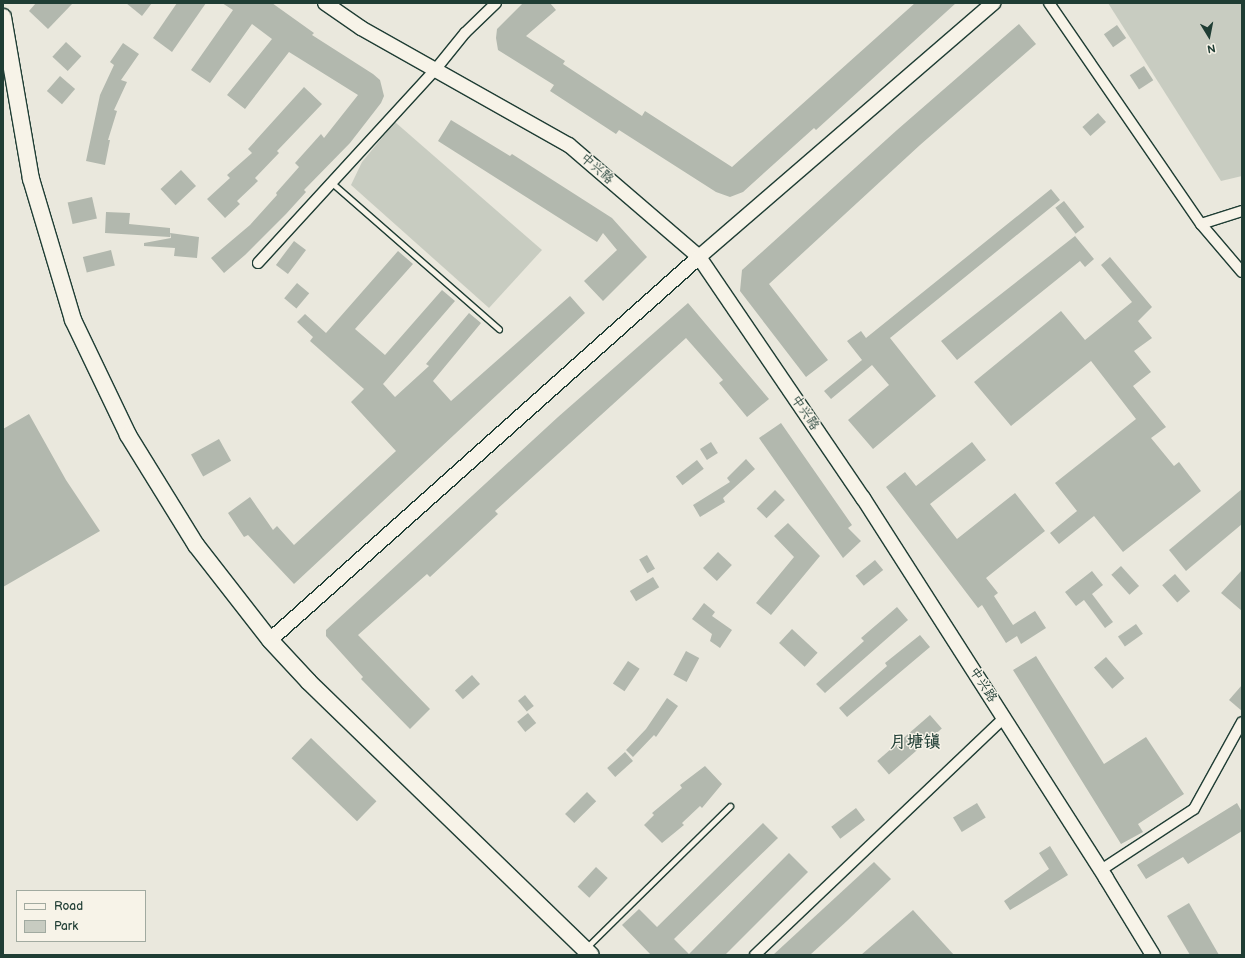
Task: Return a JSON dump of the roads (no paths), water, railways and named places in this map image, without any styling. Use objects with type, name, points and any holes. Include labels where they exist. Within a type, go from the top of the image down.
[{"type":"main road","name":"中兴路","points":[[325,3],[361,28],[569,145],[699,257],[863,498],[1101,870],[1153,955]]},
{"type":"main road","points":[[270,640],[699,257],[993,3]]},
{"type":"main road","points":[[3,17],[31,179],[74,320],[128,435],[196,545],[270,640],[315,688],[588,952]]},
{"type":"street","points":[[258,263],[435,70],[465,33],[496,3]]},
{"type":"street","points":[[1049,3],[1201,224],[1242,272]]},
{"type":"street","points":[[1201,224],[1242,211]]},
{"type":"street","points":[[756,955],[1004,718]]},
{"type":"street","points":[[1101,870],[1194,809],[1242,722]]},
{"type":"lane","points":[[332,183],[499,329]]},
{"type":"lane","points":[[588,952],[730,806]]},
{"type":"district","name":"月塘镇","points":[[915,743]]}]
